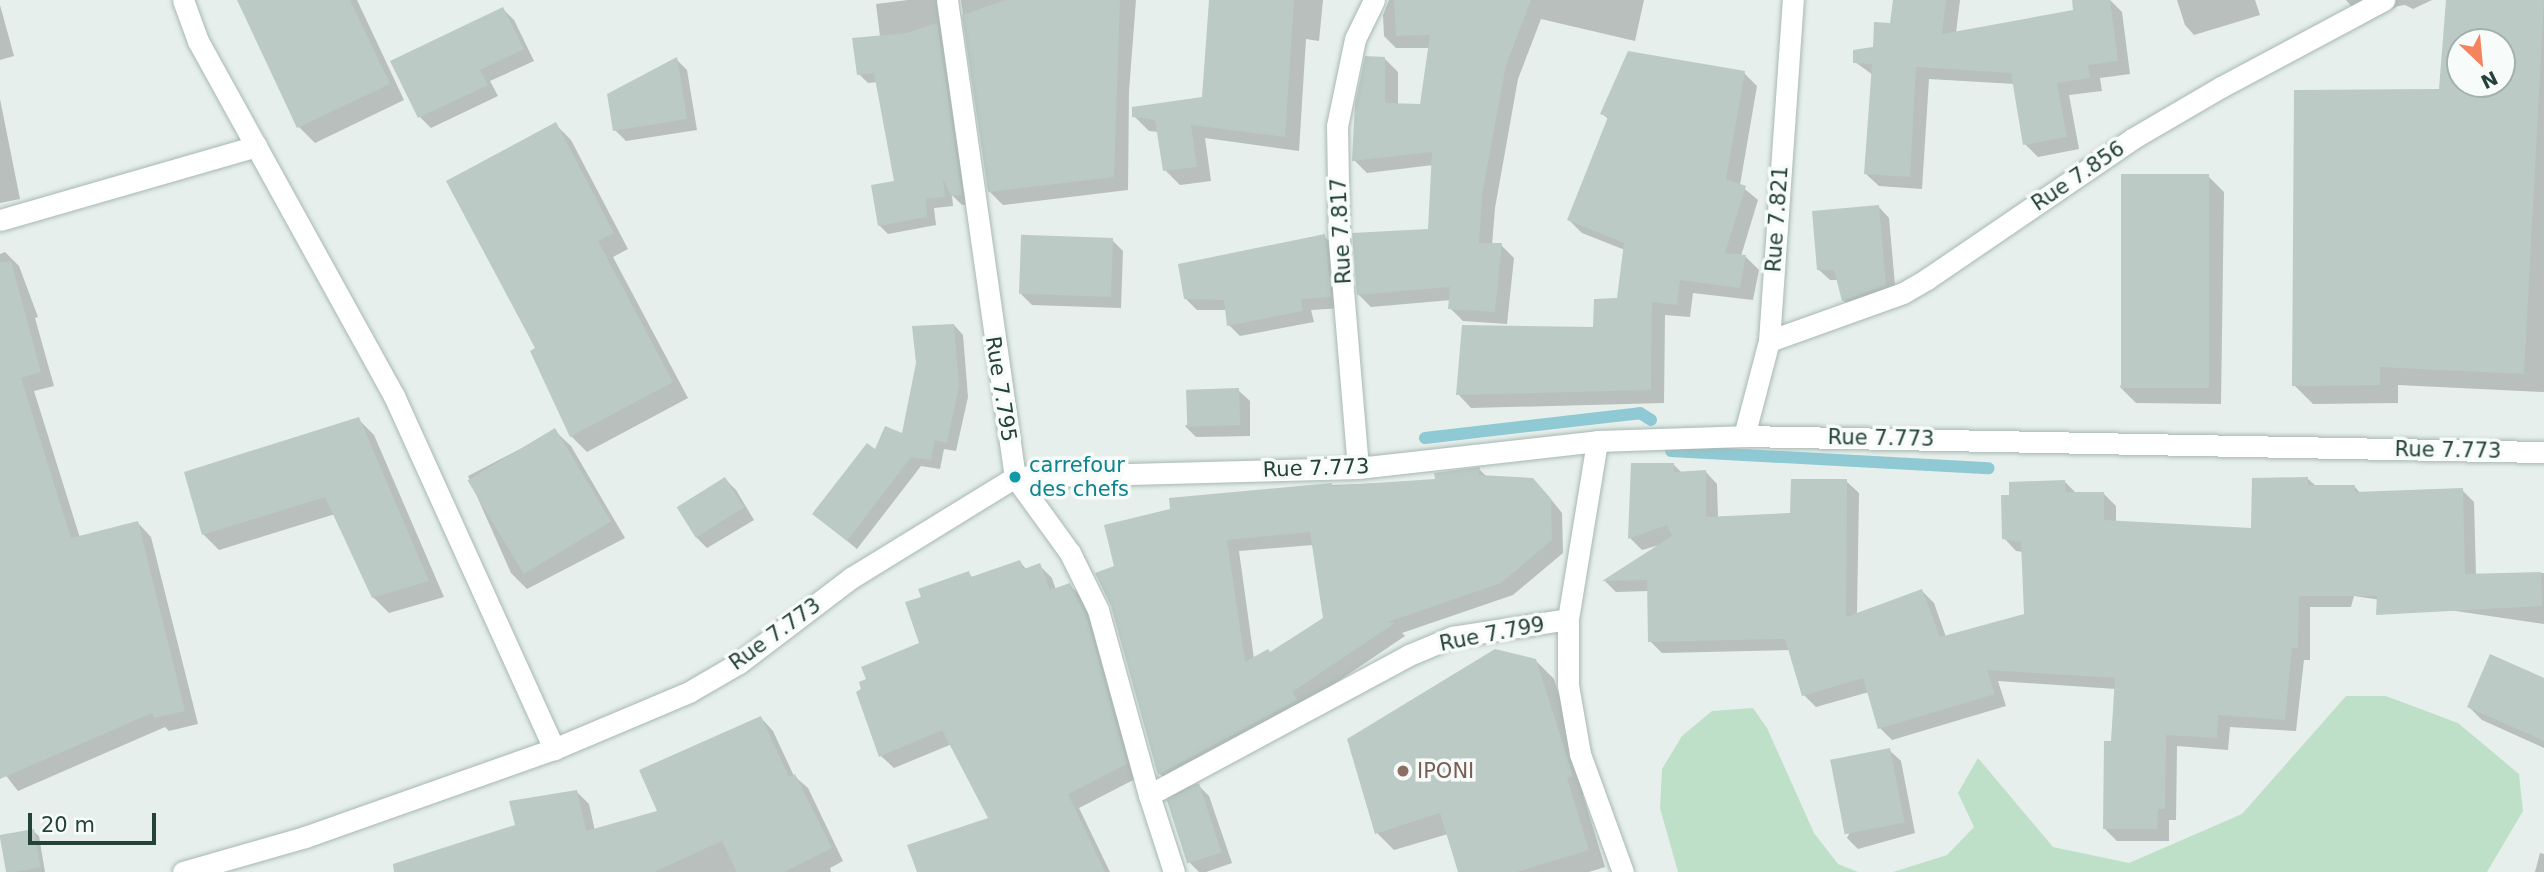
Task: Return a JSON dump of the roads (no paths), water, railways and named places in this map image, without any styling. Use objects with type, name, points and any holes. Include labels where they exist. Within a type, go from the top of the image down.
[{"type":"street","points":[[183,0],[198,41],[394,396],[554,749]]},
{"type":"street","name":"Rue 7.795","points":[[947,0],[1015,477],[1070,553],[1098,610],[1149,795],[1174,872]]},
{"type":"street","name":"Rue 7.817","points":[[1358,467],[1339,240],[1337,126],[1355,39],[1374,0]]},
{"type":"street","name":"Rue 7.821","points":[[1744,436],[1769,341],[1793,0]]},
{"type":"street","name":"Rue 7.856","points":[[1769,341],[1903,293],[2132,139],[2221,87],[2384,0]]},
{"type":"street","points":[[0,220],[257,146]]},
{"type":"street","name":"Rue 7.773","points":[[183,872],[305,837],[554,749],[689,692],[739,663],[851,578],[1015,477],[1358,467],[1597,441],[1744,436],[2544,452]]},
{"type":"street","points":[[1568,619],[1597,441]]},
{"type":"street","name":"Rue 7.799","points":[[1149,795],[1409,655],[1452,637],[1568,619],[1568,685],[1580,754],[1623,872]]},
{"type":"waterway","points":[[1425,438],[1640,413],[1651,420]]},
{"type":"waterway","points":[[1671,451],[1989,468]]},
{"type":"place","name":"carrefour des chefs","points":[[1015,477]]},
{"type":"place","name":"IPONI","points":[[1403,771]]}]
